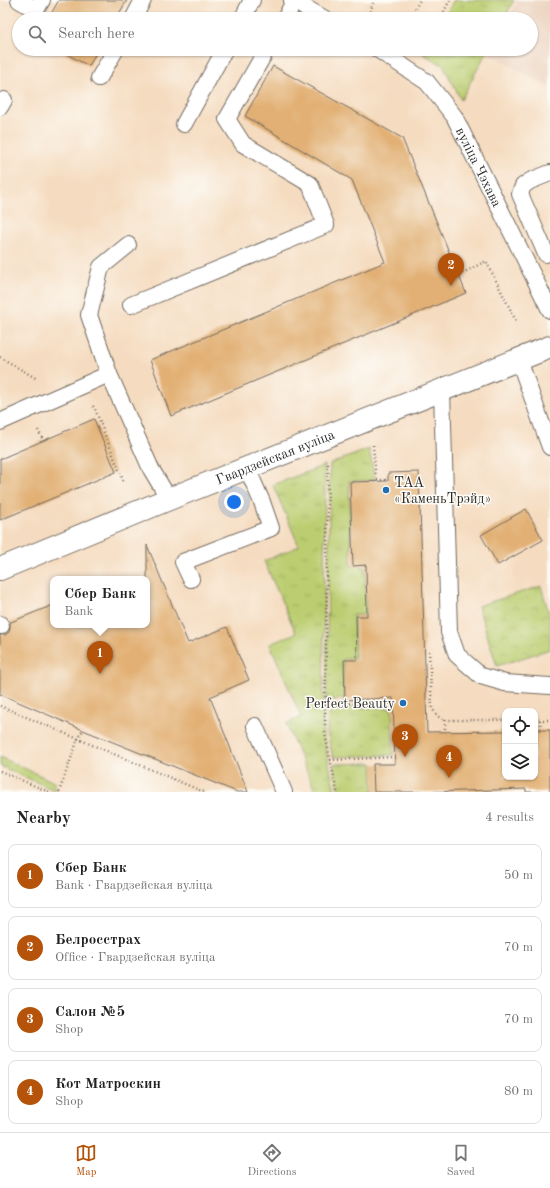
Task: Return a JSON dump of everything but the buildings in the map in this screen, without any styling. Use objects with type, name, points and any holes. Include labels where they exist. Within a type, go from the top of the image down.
[{"type":"street","name":"Гвардзейская вуліца","points":[[0,569],[169,499],[550,347]]},
{"type":"lane","points":[[19,0],[36,10],[42,0]]},
{"type":"lane","points":[[137,12],[143,0]]},
{"type":"lane","points":[[246,12],[252,0]]},
{"type":"lane","points":[[288,12],[293,1],[313,12]]},
{"type":"lane","points":[[99,78],[112,56]]},
{"type":"lane","points":[[184,124],[221,56]]},
{"type":"lane","points":[[131,305],[326,225],[310,184],[242,144],[228,119],[264,56]]},
{"type":"lane","name":"вуліца Чэхава","points":[[387,56],[427,82],[454,116],[550,310]]},
{"type":"lane","points":[[546,254],[520,194],[523,186],[530,181],[550,173]]},
{"type":"lane","points":[[128,245],[102,267],[89,315],[110,374],[151,469],[169,499]]},
{"type":"lane","points":[[519,360],[550,448]]},
{"type":"lane","points":[[0,422],[110,374]]},
{"type":"lane","points":[[442,390],[449,632],[457,655],[481,676],[505,683],[550,686]]},
{"type":"lane","points":[[191,579],[183,562],[271,528],[262,502],[247,468]]},
{"type":"lane","points":[[255,726],[284,792]]},
{"type":"path","points":[[370,12],[374,0]]},
{"type":"path","points":[[413,12],[420,0]]},
{"type":"path","points":[[444,12],[450,0]]},
{"type":"path","points":[[459,275],[486,261],[517,323]]},
{"type":"path","points":[[91,405],[95,409],[124,483]]},
{"type":"path","points":[[36,426],[43,440]]},
{"type":"path","points":[[372,439],[376,480],[386,481]]},
{"type":"path","points":[[328,456],[324,734],[337,792]]},
{"type":"path","points":[[424,650],[429,651]]},
{"type":"path","points":[[325,704],[394,703]]},
{"type":"path","points":[[0,706],[204,792]]},
{"type":"path","points":[[445,720],[445,732]]},
{"type":"path","points":[[541,730],[540,720],[550,720]]},
{"type":"path","points":[[59,792],[78,739],[84,730]]},
{"type":"path","points":[[330,760],[395,757]]},
{"type":"path","points":[[0,771],[48,792]]},
{"type":"shaded area","points":[[518,0],[550,0],[550,88],[494,56],[538,56],[538,12],[512,12]]},
{"type":"green space","points":[[454,0],[514,0],[508,12],[447,12]]},
{"type":"green space","points":[[427,56],[484,56],[461,100],[443,65]]},
{"type":"green space","points":[[369,449],[375,480],[349,481],[351,566],[365,567],[366,615],[354,615],[355,658],[343,659],[344,699],[326,701],[330,464]]},
{"type":"green space","points":[[325,465],[323,734],[335,792],[316,792],[286,724],[301,717],[270,644],[296,633],[264,561],[299,546],[273,485]]},
{"type":"green space","points":[[541,586],[550,617],[550,649],[497,666],[478,606]]},
{"type":"green space","points":[[328,707],[392,708],[393,755],[333,757],[327,733]]},
{"type":"green space","points":[[0,757],[56,783],[54,790],[0,766]]},
{"type":"green space","points":[[372,763],[373,792],[339,792],[333,764]]},
{"type":"place","name":"Белросстрах","points":[[451,286]]},
{"type":"place","name":"ТАА «КаменьТрэйд»","points":[[386,490]]},
{"type":"place","name":"Сбер Банк","points":[[100,674]]},
{"type":"place","name":"Perfect Beauty","points":[[403,703]]},
{"type":"place","name":"Салон №5","points":[[405,757]]},
{"type":"place","name":"Кот Матроскин","points":[[449,778]]}]
